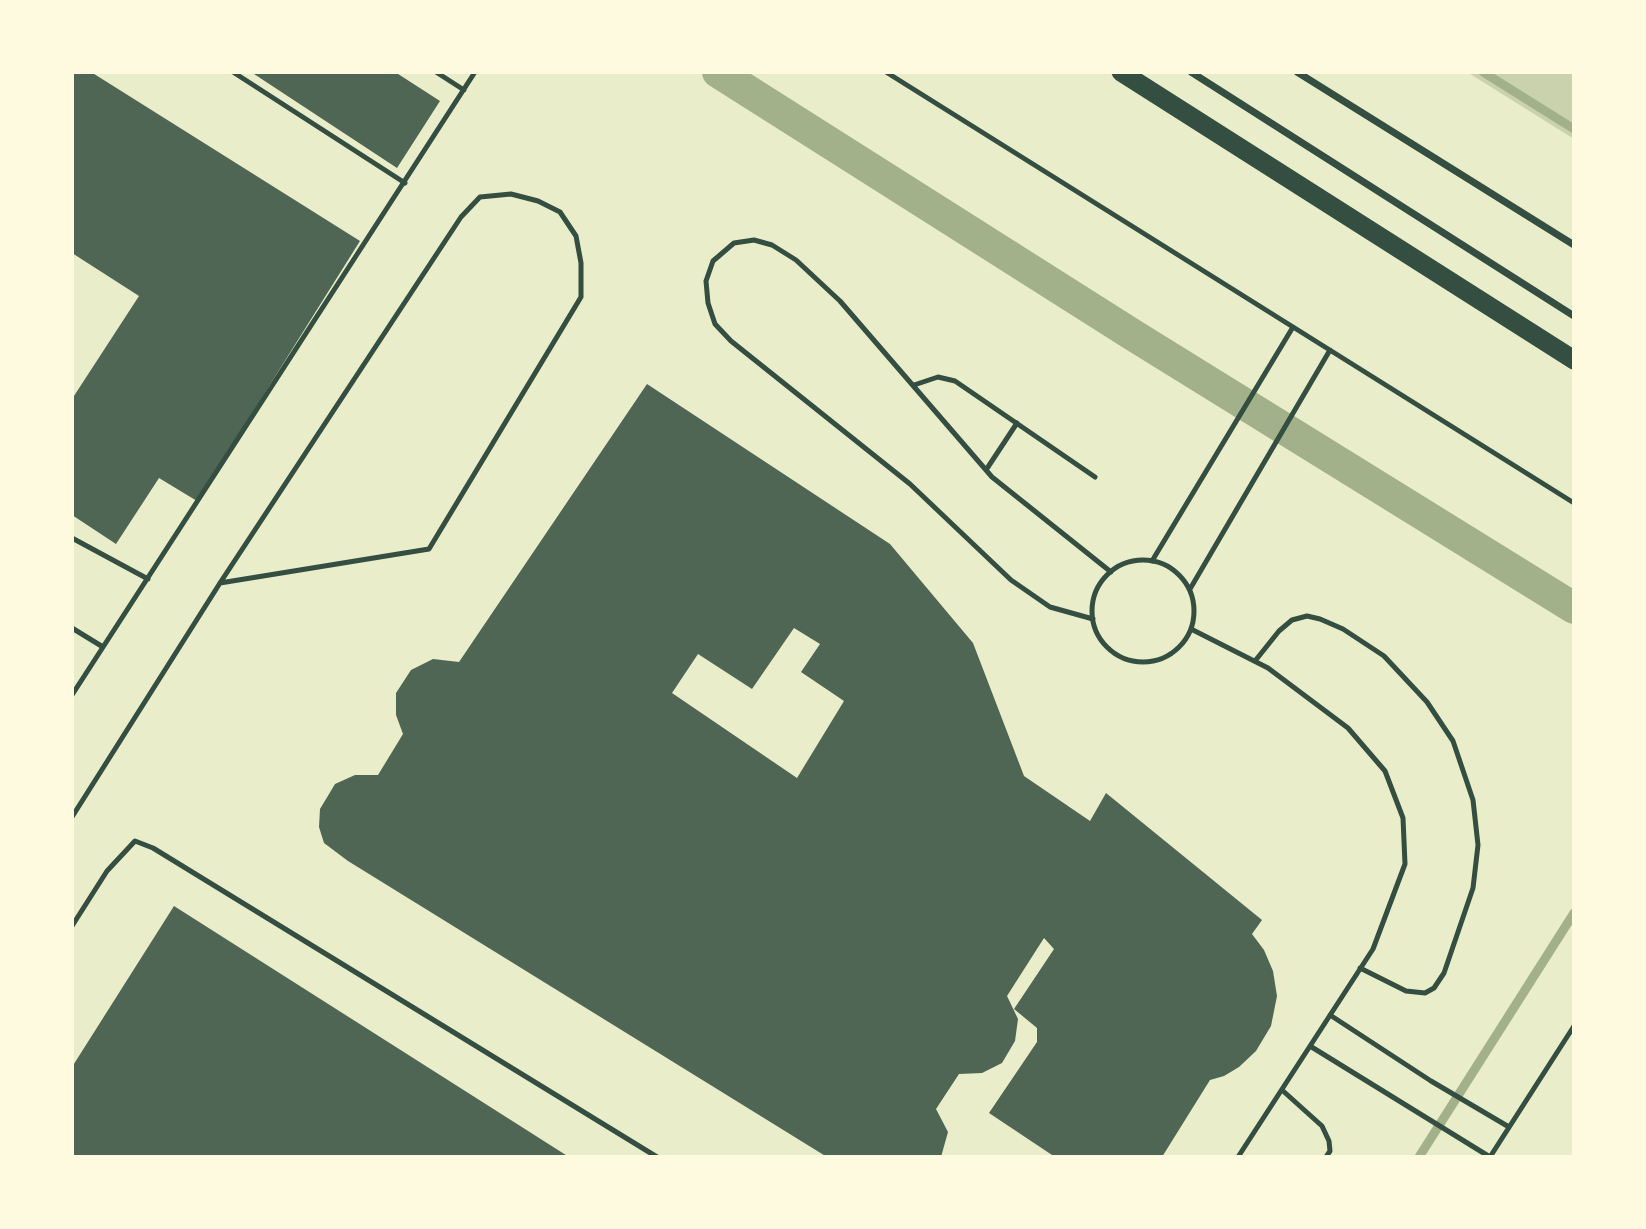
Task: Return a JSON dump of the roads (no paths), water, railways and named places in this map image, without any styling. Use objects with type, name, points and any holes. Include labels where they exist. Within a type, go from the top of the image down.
[{"type":"highway","points":[[1121,72],[1574,360]]},
{"type":"street","points":[[1191,72],[1574,316]]},
{"type":"street","points":[[1297,72],[1574,245]]},
{"type":"lane","points":[[233,72],[405,183]]},
{"type":"lane","points":[[436,72],[464,90]]},
{"type":"lane","points":[[72,695],[475,72]]},
{"type":"lane","points":[[886,72],[1574,503]]},
{"type":"lane","points":[[72,817],[220,583],[461,217],[480,197],[510,194],[538,201],[560,212],[576,236],[581,263],[581,297],[429,549],[220,583]]},
{"type":"lane","points":[[1093,620],[1050,607],[1011,580],[910,484],[731,341],[715,324],[708,303],[706,281],[713,261],[734,243],[754,240],[772,245],[796,260],[840,301],[986,470],[1111,572]]},
{"type":"lane","points":[[1152,561],[1293,327]]},
{"type":"lane","points":[[1190,589],[1330,350]]},
{"type":"lane","points":[[914,385],[938,376],[955,381],[1095,477]]},
{"type":"lane","points":[[986,470],[1017,424]]},
{"type":"lane","points":[[72,538],[148,579]]},
{"type":"lane","points":[[1138,560],[1168,566],[1181,576],[1190,589],[1194,602],[1191,629],[1183,643],[1170,654],[1155,660],[1139,662],[1123,657],[1109,648],[1099,635],[1093,620],[1096,593],[1102,582],[1124,564],[1138,560]]},
{"type":"lane","points":[[1255,661],[1279,631],[1292,620],[1307,616],[1321,619],[1384,656],[1427,702],[1453,741],[1473,800],[1478,845],[1473,888],[1444,973],[1434,988],[1425,993],[1406,991],[1360,968]]},
{"type":"lane","points":[[72,628],[103,647]]},
{"type":"lane","points":[[1191,629],[1268,668],[1348,728],[1385,771],[1403,818],[1405,864],[1373,949],[1238,1157]]},
{"type":"lane","points":[[72,926],[107,871],[135,841],[153,848],[657,1157]]},
{"type":"lane","points":[[1329,1015],[1431,1081],[1509,1127]]},
{"type":"lane","points":[[1310,1046],[1490,1157],[1574,1026]]},
{"type":"lane","points":[[1282,1090],[1322,1126],[1329,1141],[1330,1151],[1326,1157]]},
{"type":"waterway","points":[[718,72],[1133,335],[1574,608]]},
{"type":"waterway","points":[[1483,72],[1574,129]]},
{"type":"waterway","points":[[1419,1157],[1574,913]]}]
